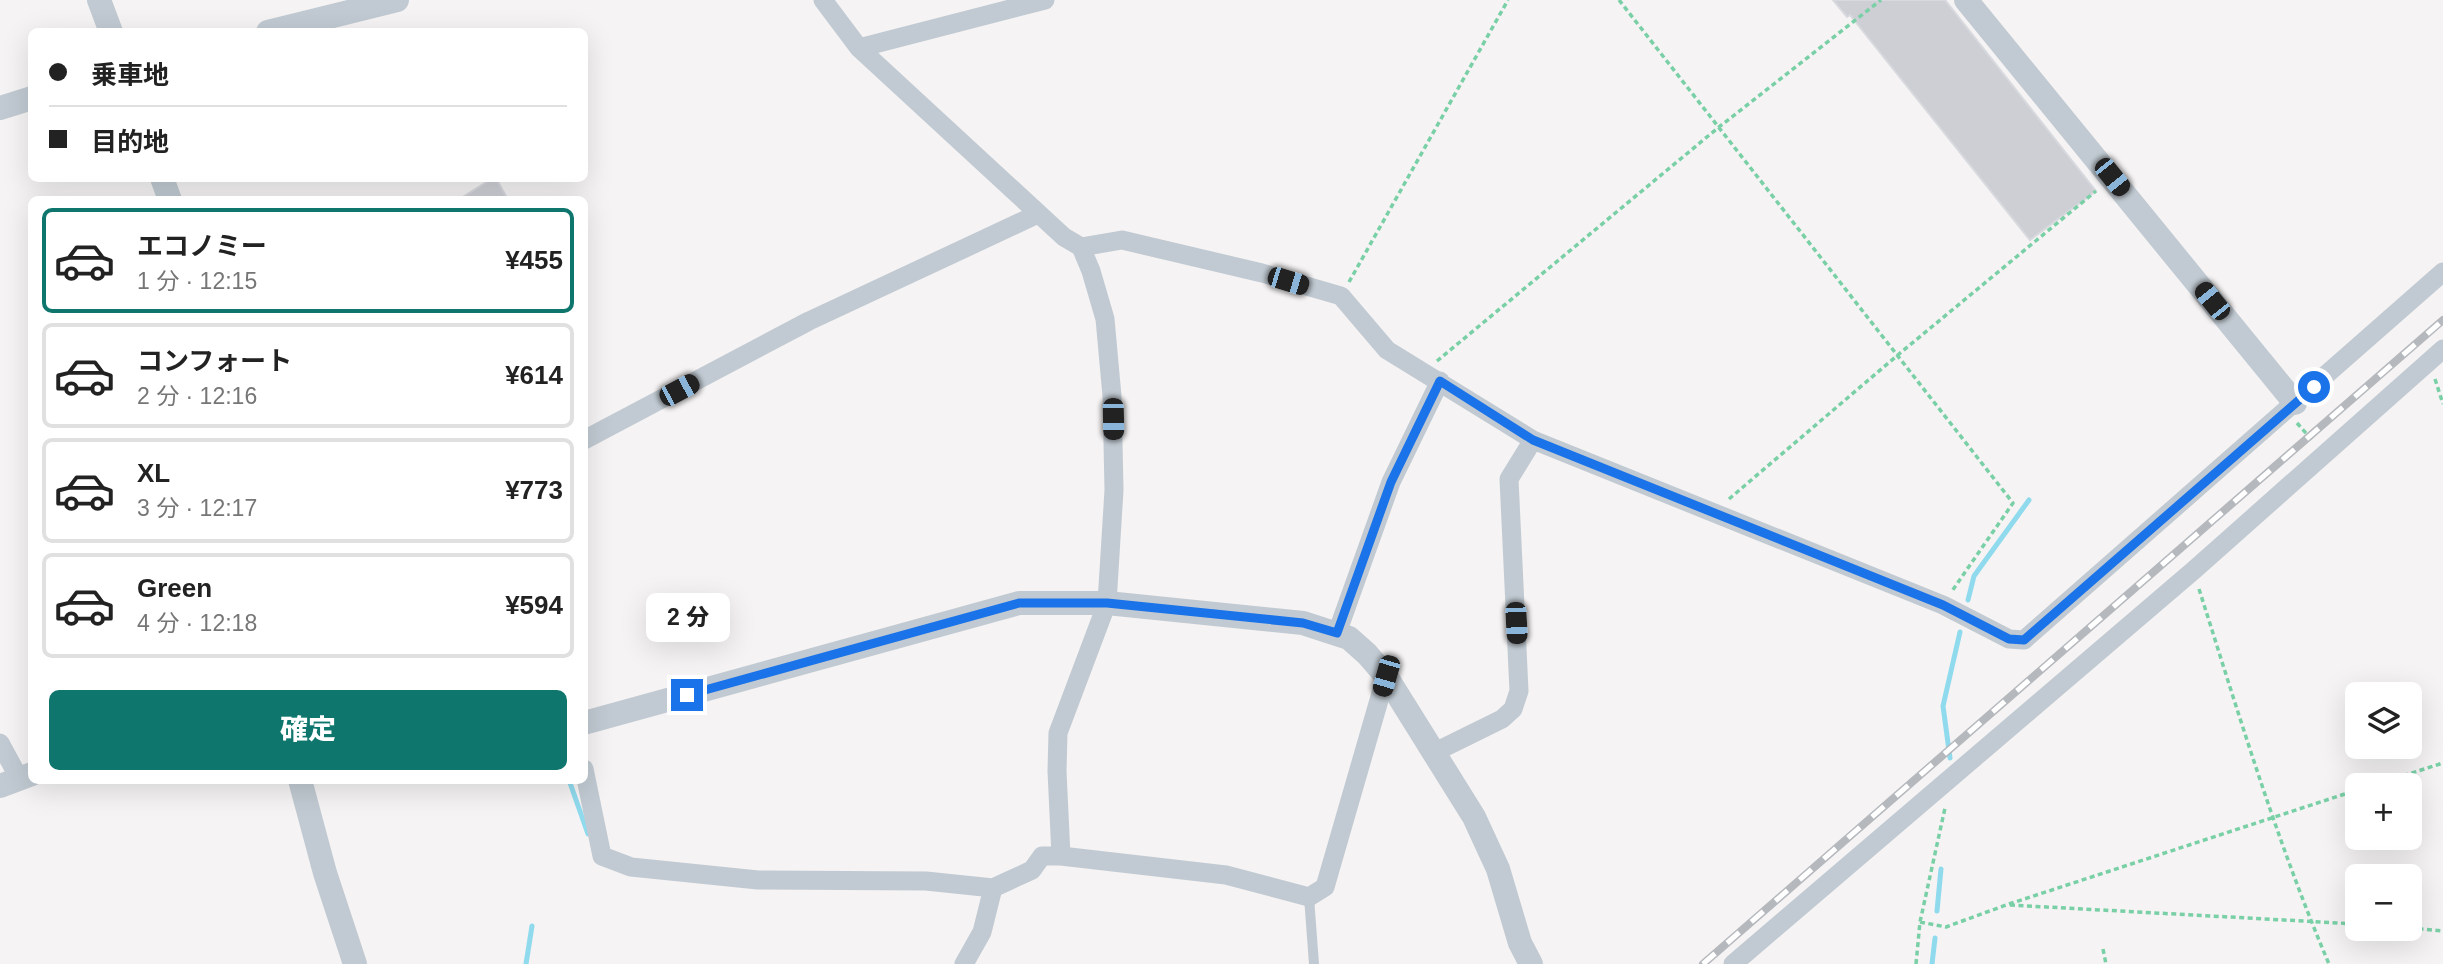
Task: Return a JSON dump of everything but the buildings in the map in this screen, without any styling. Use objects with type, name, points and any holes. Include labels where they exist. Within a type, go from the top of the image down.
[{"type":"street","points":[[99,0],[110,28]]},
{"type":"street","points":[[284,28],[397,0]]},
{"type":"street","points":[[823,0],[859,48],[1038,214],[1064,237],[1081,247],[1105,319],[1112,396],[1114,490],[1107,603],[1058,733],[1061,856]]},
{"type":"street","points":[[859,48],[1045,0]]},
{"type":"street","points":[[1966,0],[2112,177],[2291,407]]},
{"type":"street","points":[[0,108],[28,99]]},
{"type":"street","points":[[588,438],[809,321],[1038,214]]},
{"type":"street","points":[[1081,247],[1122,240],[1262,273],[1341,296],[1387,350],[1533,440],[1943,605],[2009,639],[2024,640],[2443,272]]},
{"type":"street","points":[[1733,964],[2193,570],[2436,355]]},
{"type":"street","points":[[1337,633],[1432,376]]},
{"type":"street","points":[[1433,753],[1502,719],[1513,709],[1519,691],[1509,479],[1533,440]]},
{"type":"street","points":[[588,722],[1019,603],[1107,603],[1303,623],[1349,638],[1386,676],[1474,817],[1498,869],[1520,943],[1531,964]]},
{"type":"street","points":[[587,784],[602,856],[631,867],[758,880],[926,881],[993,888],[1032,870],[1042,856],[1061,856],[1226,875],[1309,897],[1325,887],[1386,676]]},
{"type":"street","points":[[0,743],[17,779]]},
{"type":"street","points":[[301,784],[325,873],[355,964]]},
{"type":"street","points":[[964,964],[982,932],[993,888]]},
{"type":"lane","points":[[1309,897],[1314,964]]},
{"type":"path","points":[[1341,296],[1508,0]]},
{"type":"path","points":[[1619,0],[1899,354],[2013,503],[1943,605]]},
{"type":"path","points":[[1432,376],[1719,127],[1881,0]]},
{"type":"path","points":[[1714,512],[2112,177]]},
{"type":"path","points":[[2436,355],[2443,404]]},
{"type":"path","points":[[2291,407],[2324,454]]},
{"type":"path","points":[[2193,570],[2272,817],[2329,964]]},
{"type":"path","points":[[2412,773],[2443,763]]},
{"type":"path","points":[[1916,964],[1920,922],[1952,775]]},
{"type":"path","points":[[1920,922],[1945,927],[2345,794]]},
{"type":"path","points":[[2006,905],[2345,923]]},
{"type":"path","points":[[2422,929],[2443,931]]},
{"type":"path","points":[[2103,949],[2106,964]]},
{"type":"waterway","points":[[1968,600],[1974,576],[2029,500]]},
{"type":"waterway","points":[[1950,758],[1943,706],[1960,632]]},
{"type":"waterway","points":[[570,784],[588,834]]},
{"type":"waterway","points":[[1937,911],[1941,869]]},
{"type":"waterway","points":[[526,964],[532,926]]},
{"type":"waterway","points":[[1932,964],[1935,938]]},
{"type":"railway","points":[[1703,964],[2443,320]]},
{"type":"route","points":[[687,695],[1019,603],[1107,603],[1303,623],[1337,633],[1391,482],[1440,381],[1533,440],[1943,605],[2009,639],[2024,640],[2314,387]]}]
